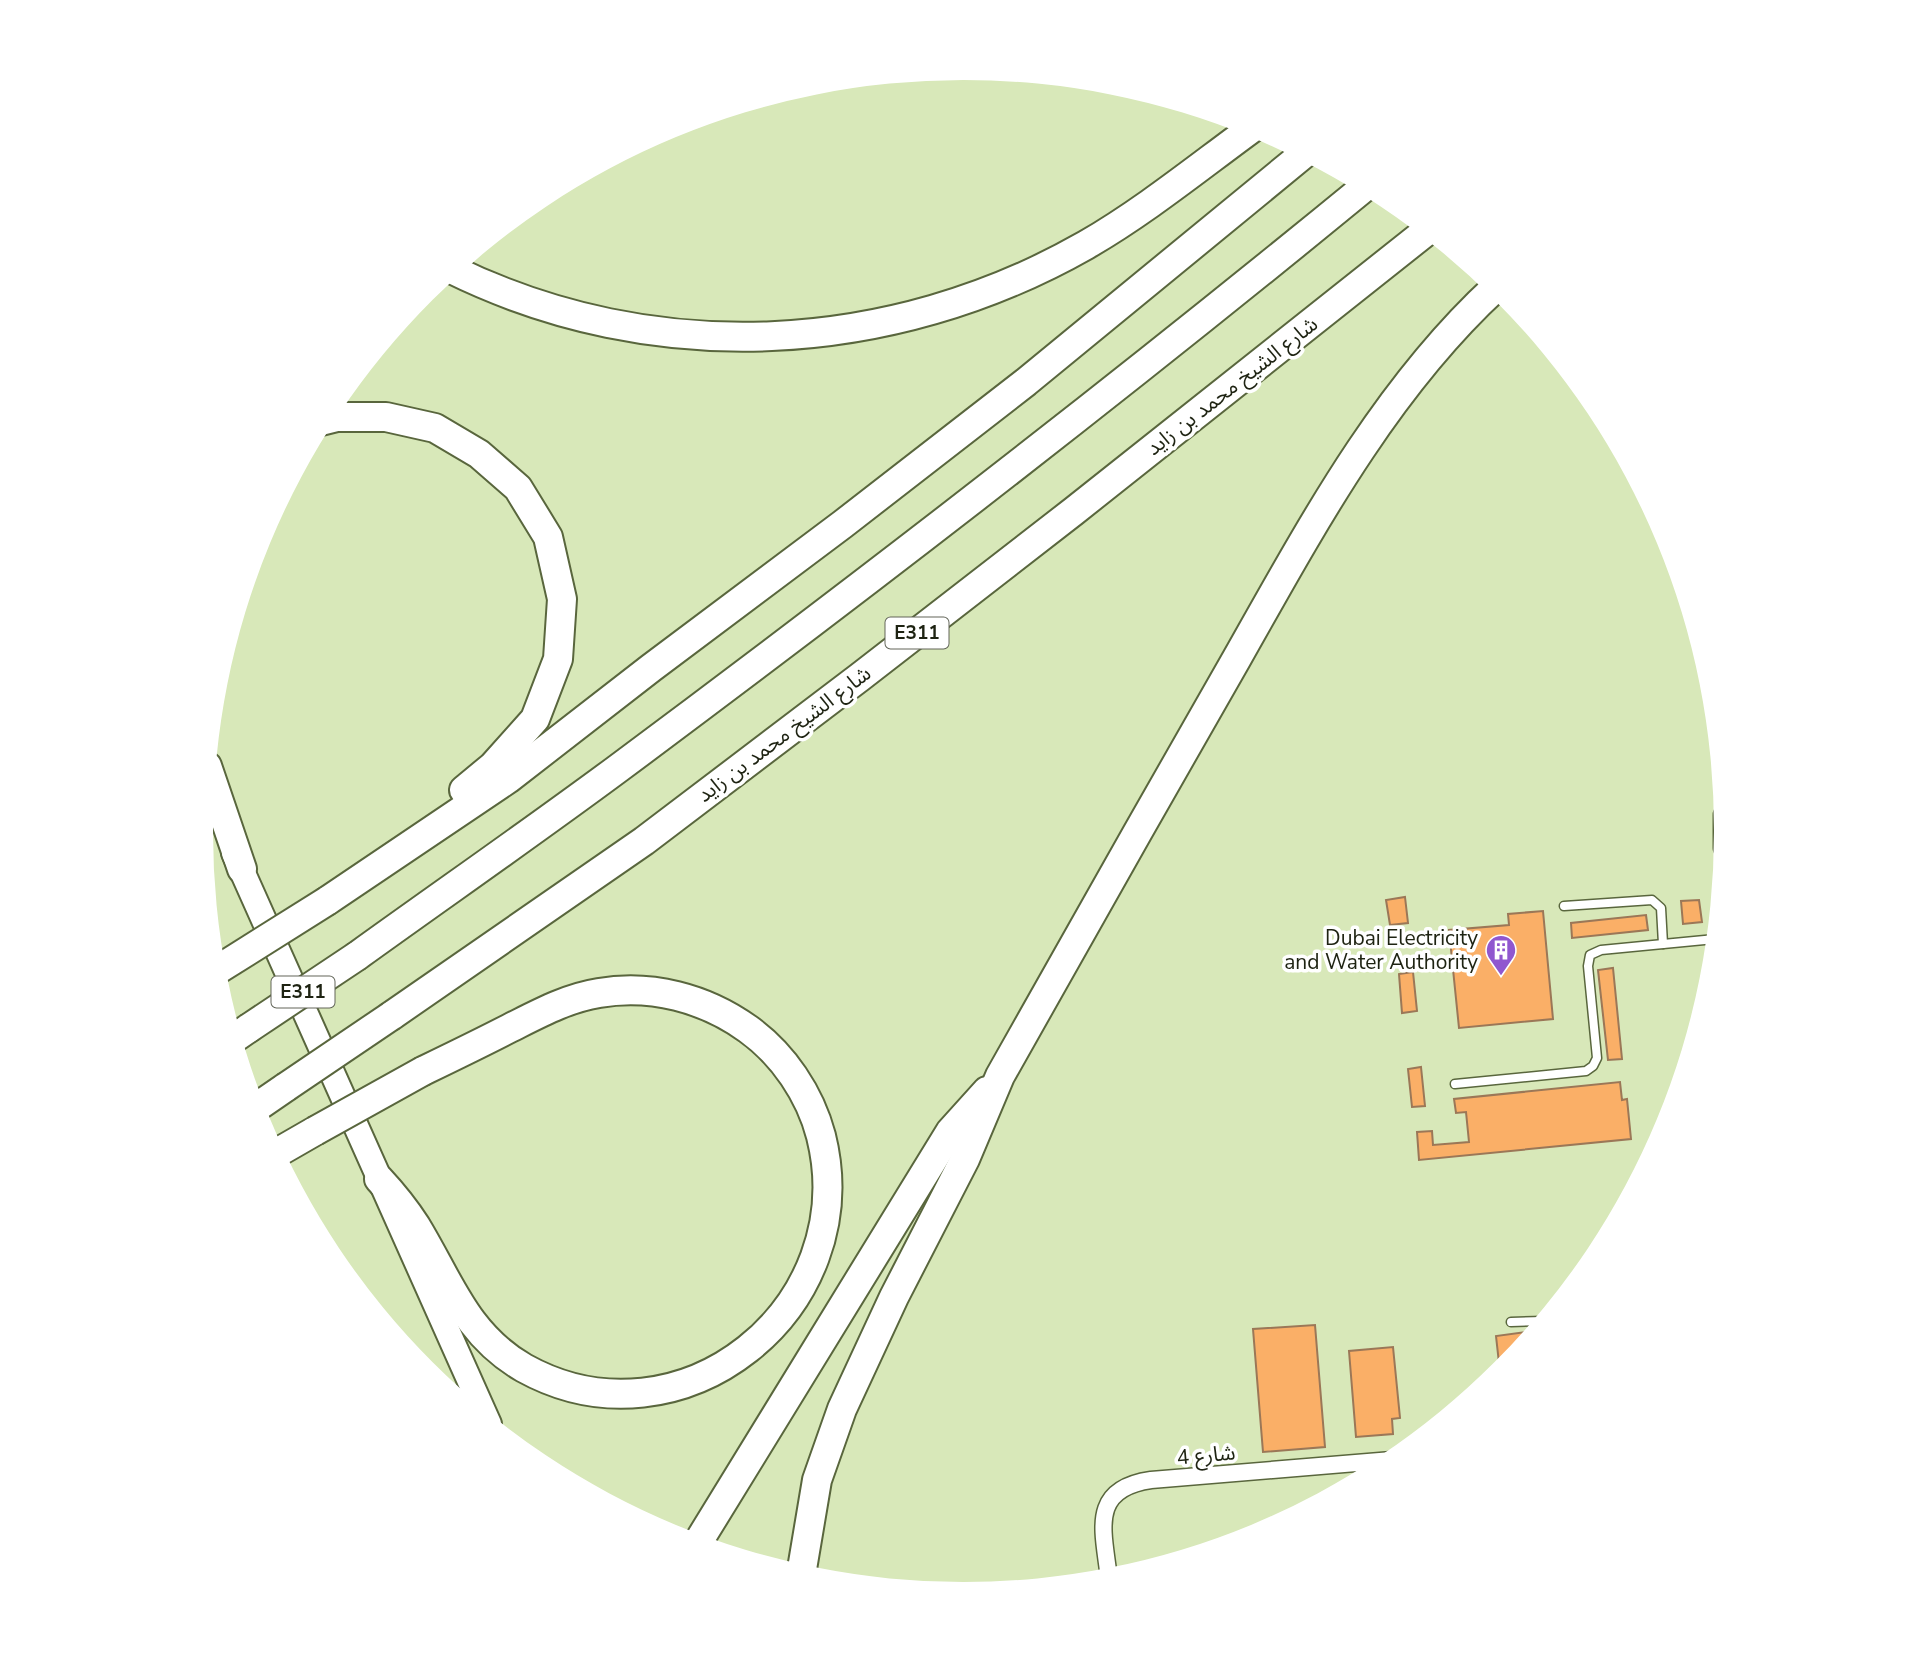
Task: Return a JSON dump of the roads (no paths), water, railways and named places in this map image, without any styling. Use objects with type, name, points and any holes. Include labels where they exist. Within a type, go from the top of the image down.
[{"type":"highway","points":[[461,274],[510,296],[548,309],[599,322],[663,333],[741,338],[792,337],[850,329],[896,320],[953,304],[1054,262],[1118,225],[1243,135]]},
{"type":"highway","points":[[225,965],[353,885],[509,779],[864,508],[1058,355],[1297,159]]},
{"type":"highway","name":"E311","points":[[241,1034],[357,956],[613,772],[836,604],[1100,400],[1357,193]]},
{"type":"highway","name":"شارع الشيخ محمد بن زايد","points":[[264,1102],[644,841],[1074,512],[1420,236]]},
{"type":"highway","points":[[803,1564],[817,1480],[842,1409],[894,1297],[965,1159],[1000,1076],[1256,624],[1353,461],[1409,382],[1488,294]]},
{"type":"highway","points":[[337,417],[386,417],[435,429],[479,454],[518,488],[548,537],[562,599],[558,660],[536,719],[493,766],[376,855],[353,885]]},
{"type":"highway","points":[[214,786],[242,869]]},
{"type":"highway","points":[[284,1149],[423,1071],[545,1011],[570,1000],[626,990],[654,992],[708,1005],[756,1035],[776,1055],[806,1097],[817,1121],[825,1153],[828,1186],[818,1251],[805,1281],[788,1309],[766,1334],[741,1355],[713,1372],[659,1391],[631,1394],[575,1388],[548,1379],[499,1350],[478,1331],[456,1300],[418,1228],[400,1202],[379,1179]]},
{"type":"highway","points":[[703,1535],[950,1132],[1000,1076]]},
{"type":"main road","points":[[213,808],[481,1405]]},
{"type":"street","name":"شارع 4","points":[[1108,1567],[1105,1510],[1111,1497],[1123,1488],[1151,1480],[1367,1463]]},
{"type":"lane","points":[[1564,906],[1652,900],[1661,908],[1663,944]]},
{"type":"lane","points":[[1455,1084],[1586,1071],[1593,1066],[1597,1058],[1588,966],[1591,954],[1601,950],[1705,940]]},
{"type":"lane","points":[[1511,1322],[1531,1321]]},
{"type":"place","name":"Dubai Electricity and Water Authority","points":[[1501,977]]}]
